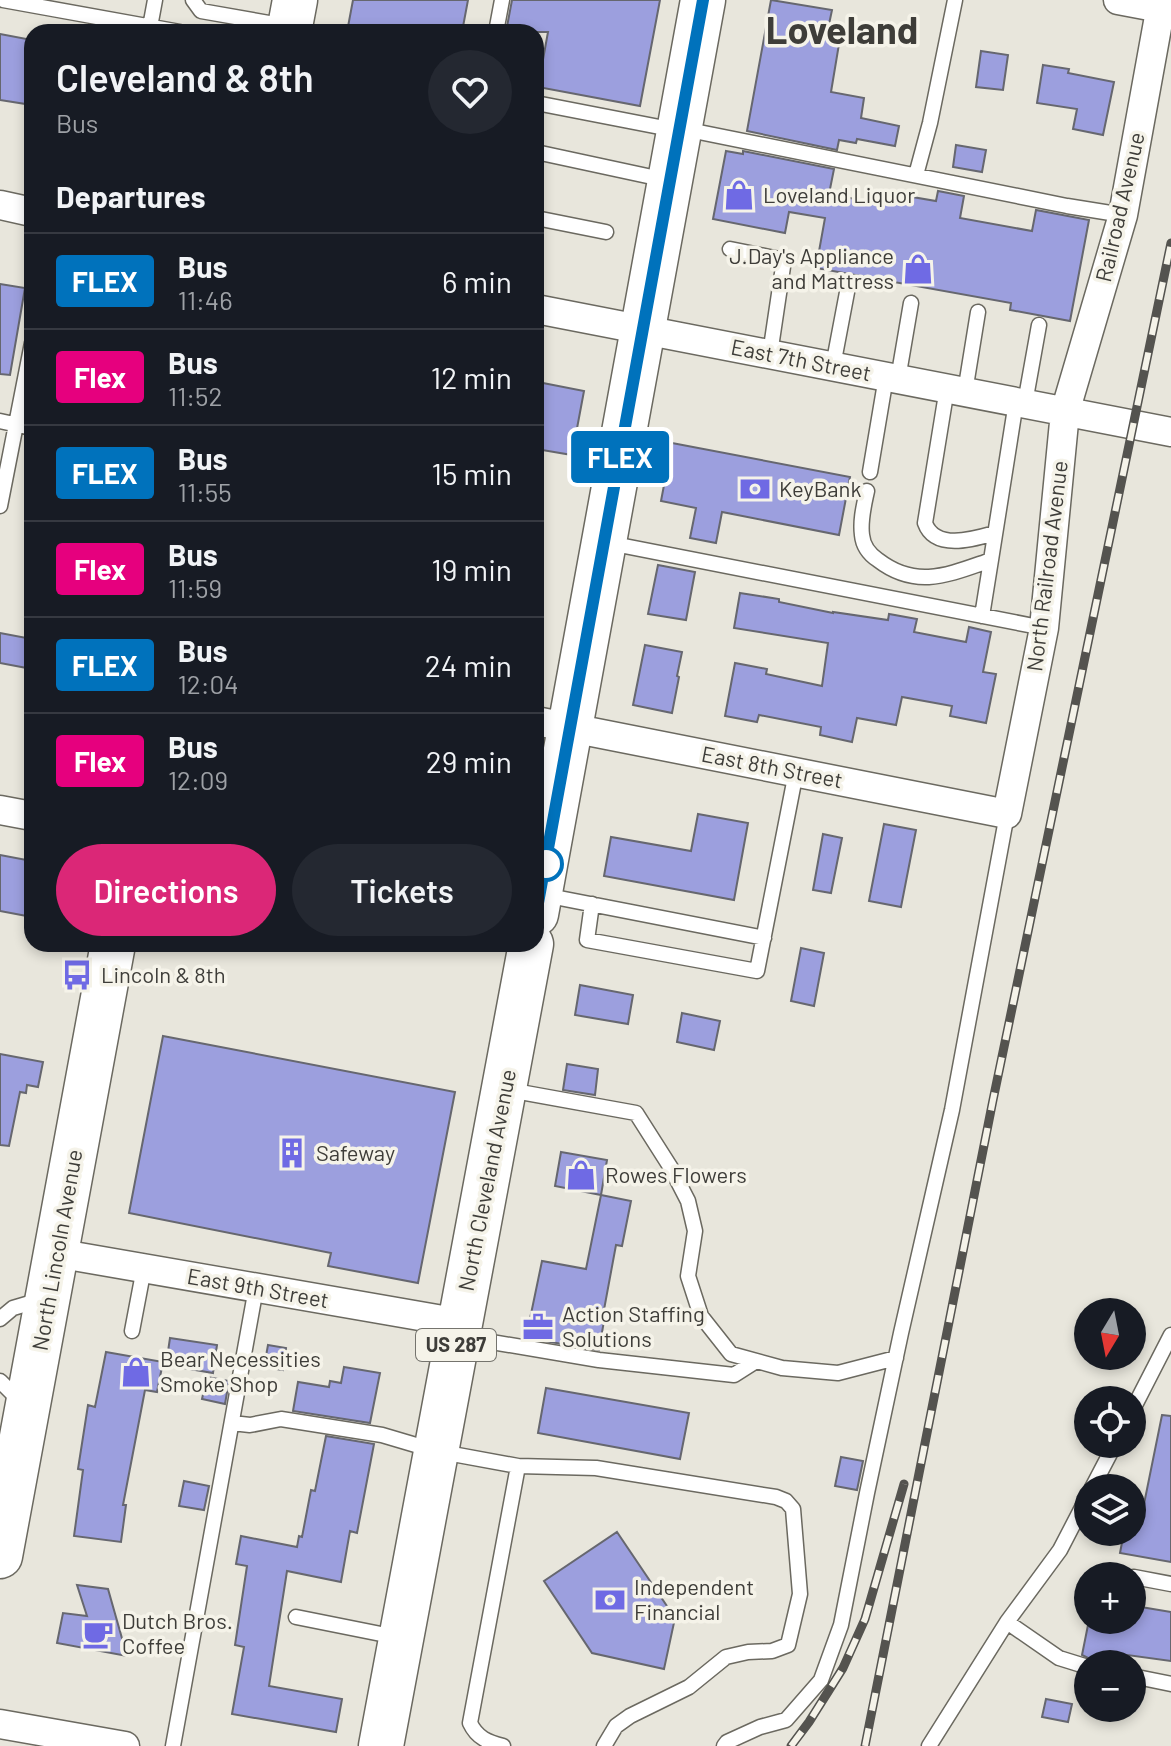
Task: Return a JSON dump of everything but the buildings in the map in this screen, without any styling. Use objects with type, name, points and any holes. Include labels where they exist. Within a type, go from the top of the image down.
[{"type":"highway","points":[[544,836],[554,724],[604,542],[703,0]]},
{"type":"highway","name":"North Lincoln Avenue","points":[[1,1544],[14,1395],[48,1297],[112,952]]},
{"type":"highway","name":"North Cleveland Avenue","points":[[381,1746],[530,952]]},
{"type":"street","points":[[1118,0],[1164,6]]},
{"type":"street","name":"Railroad Avenue","points":[[1065,412],[1123,215],[1164,6]]},
{"type":"street","points":[[0,205],[24,210]]},
{"type":"street","name":"East 7th Street","points":[[544,311],[1171,432]]},
{"type":"street","name":"North Railroad Avenue","points":[[1007,814],[1044,628],[1065,412]]},
{"type":"street","name":"East 8th Street","points":[[554,724],[1007,814]]},
{"type":"street","points":[[0,810],[24,814]]},
{"type":"street","name":"East 9th Street","points":[[56,1253],[256,1288],[459,1329]]},
{"type":"street","points":[[0,1724],[125,1746]]},
{"type":"lane","points":[[3,0],[134,24]]},
{"type":"lane","points":[[151,24],[155,0]]},
{"type":"lane","points":[[193,0],[201,11],[291,20]]},
{"type":"lane","points":[[498,24],[502,0]]},
{"type":"lane","points":[[916,175],[955,0]]},
{"type":"lane","points":[[544,104],[1123,215]]},
{"type":"lane","points":[[544,154],[670,181]]},
{"type":"lane","points":[[544,220],[606,232]]},
{"type":"lane","points":[[730,249],[784,260],[770,354]]},
{"type":"lane","points":[[833,366],[848,287]]},
{"type":"lane","points":[[870,472],[911,303]]},
{"type":"lane","points":[[978,312],[925,523],[935,536],[959,541],[995,533]]},
{"type":"lane","points":[[982,616],[1020,403],[1039,325]]},
{"type":"lane","points":[[0,506],[24,384]]},
{"type":"lane","points":[[0,421],[24,426]]},
{"type":"lane","points":[[867,491],[861,533],[864,546],[885,566],[903,574],[930,578],[991,560]]},
{"type":"lane","points":[[604,542],[1044,628]]},
{"type":"lane","points":[[592,904],[587,940],[757,971],[796,772]]},
{"type":"lane","points":[[724,1746],[760,1727],[786,1720],[821,1680],[841,1625],[896,1358],[952,1110],[1007,814]]},
{"type":"lane","points":[[544,904],[592,904],[764,938]]},
{"type":"lane","points":[[505,1089],[636,1113],[688,1201],[695,1231],[688,1276],[701,1316],[731,1354],[782,1368],[838,1373],[896,1358]]},
{"type":"lane","points":[[132,1331],[144,1268]]},
{"type":"lane","points":[[173,1746],[256,1288]]},
{"type":"lane","points":[[0,1319],[13,1308],[48,1297]]},
{"type":"lane","points":[[459,1329],[599,1360],[734,1375],[756,1361]]},
{"type":"lane","points":[[1145,1386],[1171,1335]]},
{"type":"lane","points":[[232,1423],[250,1425],[281,1419],[382,1435],[436,1451],[518,1466],[596,1468],[642,1474],[786,1501],[793,1509],[800,1594],[788,1645],[772,1651],[726,1657],[689,1687],[616,1726],[604,1746]]},
{"type":"lane","points":[[503,1746],[487,1742],[474,1733],[470,1723],[518,1466]]},
{"type":"lane","points":[[929,1746],[1007,1622],[1060,1550],[1074,1523]]},
{"type":"lane","points":[[1146,1579],[1171,1584]]},
{"type":"lane","points":[[296,1617],[401,1637]]},
{"type":"lane","points":[[1007,1622],[1059,1658],[1074,1663]]},
{"type":"lane","points":[[1146,1679],[1171,1684]]},
{"type":"railway","points":[[865,1746],[993,1100],[1171,243]]},
{"type":"railway","points":[[791,1746],[843,1668],[865,1619],[904,1484]]},
{"type":"bus line","name":"FLEX","points":[[544,871],[703,0]]},
{"type":"place","name":"Loveland Liquor","points":[[739,195]]},
{"type":"place","name":"J.Day's Appliance and Mattress","points":[[918,269]]},
{"type":"place","name":"KeyBank","points":[[755,489]]},
{"type":"place","name":"Lincoln & 8th","points":[[77,975]]},
{"type":"place","name":"Safeway","points":[[292,1153]]},
{"type":"place","name":"Rowes Flowers","points":[[581,1175]]},
{"type":"place","name":"Action Staffing Solutions","points":[[538,1327]]},
{"type":"place","name":"Bear Necessities Smoke Shop","points":[[136,1372]]},
{"type":"place","name":"Independent Financial","points":[[610,1600]]},
{"type":"place","name":"Dutch Bros. Coffee","points":[[98,1634]]},
{"type":"district","name":"Loveland","points":[[842,31]]}]
